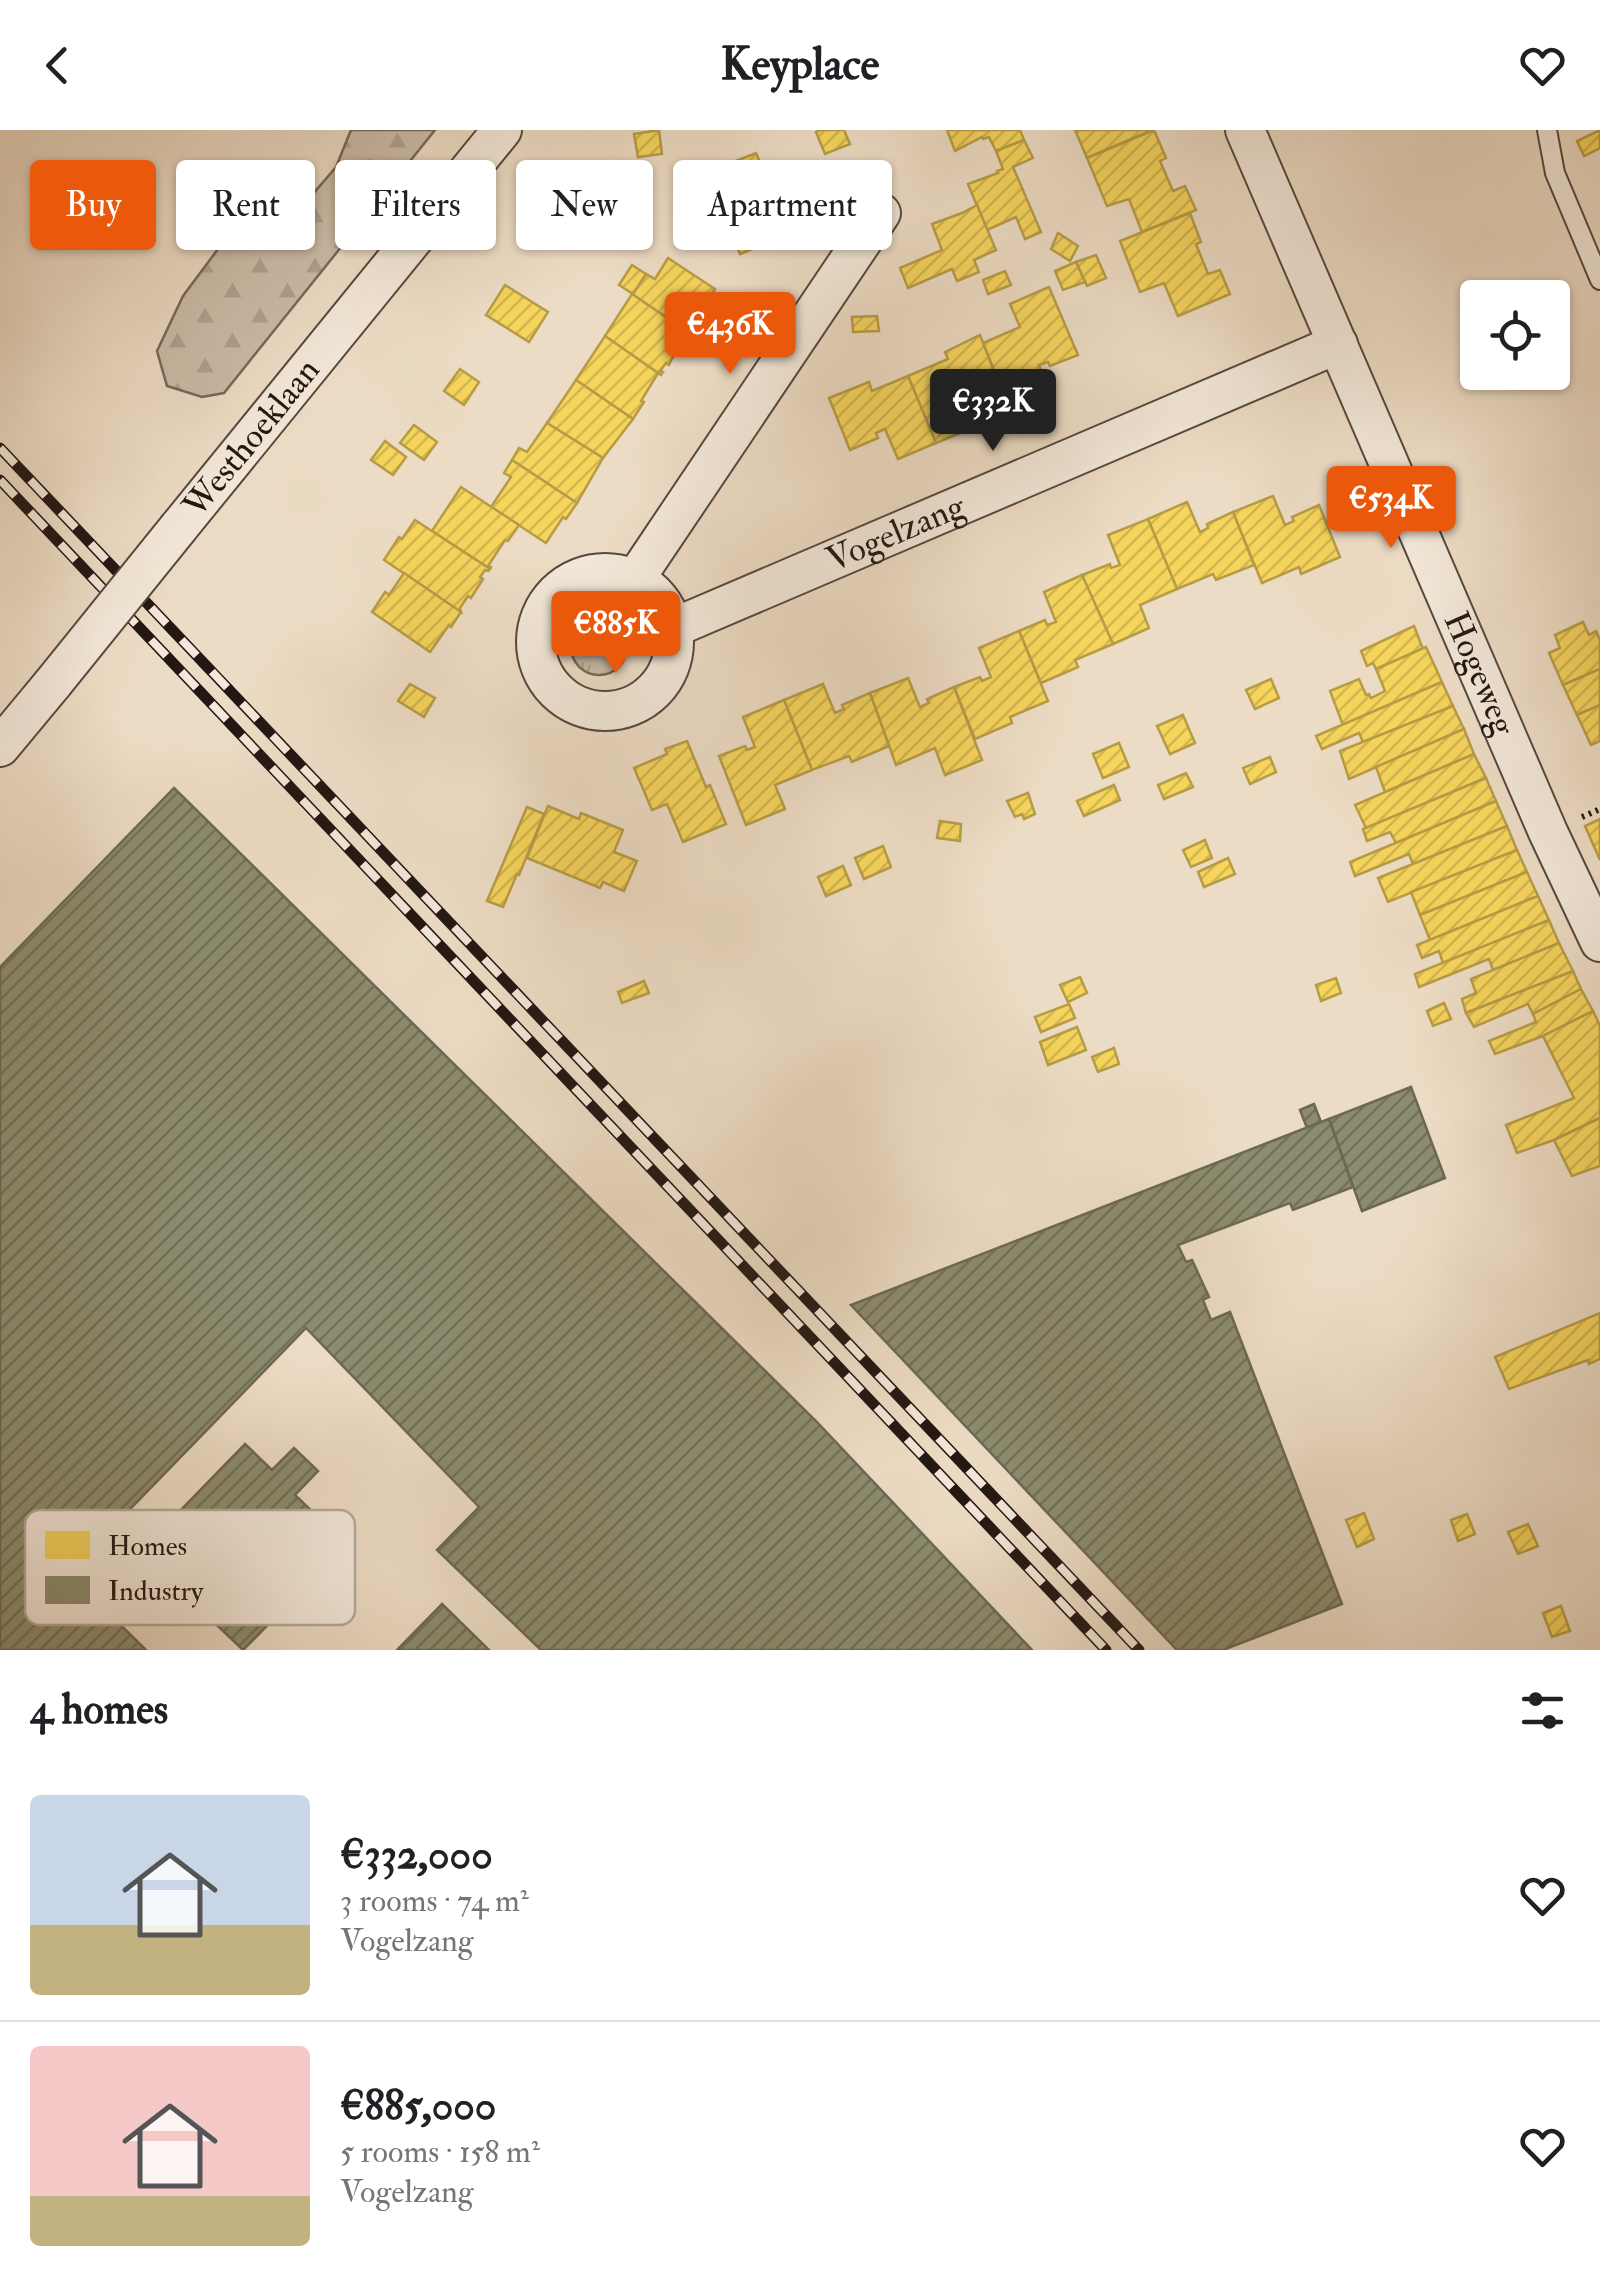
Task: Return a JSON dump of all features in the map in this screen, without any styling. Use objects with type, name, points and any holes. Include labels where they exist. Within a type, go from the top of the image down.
[{"type":"street","name":"Westhoeklaan","points":[[0,747],[502,130]]},
{"type":"street","name":"Hogeweg","points":[[1245,130],[1548,832],[1600,942]]},
{"type":"street","points":[[635,579],[857,250]]},
{"type":"street","name":"Vogelzang","points":[[673,628],[1338,344]]},
{"type":"street","points":[[612,573],[635,579],[664,605],[673,628],[672,662],[662,684],[644,701],[621,711],[597,712],[574,704],[550,685],[539,663],[536,638],[542,614],[555,594],[587,575],[612,573]]},
{"type":"lane","points":[[1547,130],[1554,173],[1600,280]]},
{"type":"green space","points":[[351,130],[435,130],[411,160],[339,160]]},
{"type":"green space","points":[[335,168],[335,250],[339,250],[224,393],[202,397],[167,386],[157,351],[183,296],[217,250],[315,250],[315,192]]},
{"type":"green space","points":[[599,619],[619,627],[627,647],[619,667],[599,675],[579,667],[571,647],[579,627]]},
{"type":"building: Homes","points":[[659,130],[662,154],[638,157],[634,134]]},
{"type":"building: Homes","points":[[844,130],[850,144],[825,154],[816,132]]},
{"type":"building: Homes","points":[[947,130],[1020,130],[1024,140],[996,151],[989,137],[982,137],[955,151]]},
{"type":"building: Homes","points":[[1075,130],[1152,130],[1087,158]]},
{"type":"building: Homes","points":[[1154,130],[1166,158],[1160,161],[1173,191],[1185,186],[1196,210],[1142,232],[1129,199],[1107,206],[1087,158]]},
{"type":"building: Homes","points":[[1600,130],[1600,148],[1584,156],[1577,141]]},
{"type":"building: Homes","points":[[1024,140],[1033,158],[1013,167],[1041,232],[1025,239],[1016,217],[987,230],[968,184],[998,173],[1003,169],[996,151]]},
{"type":"building: Homes","points":[[756,153],[759,160],[738,160]]},
{"type":"building: Homes","points":[[977,205],[996,250],[974,260],[979,272],[957,281],[952,269],[908,288],[900,268],[942,250],[932,224]]},
{"type":"building: Homes","points":[[1190,213],[1201,242],[1196,244],[1208,274],[1220,270],[1230,294],[1178,316],[1164,283],[1140,292],[1120,241]]},
{"type":"building: Homes","points":[[1058,233],[1078,246],[1070,261],[1051,249]]},
{"type":"building: Homes","points":[[1096,255],[1106,278],[1087,286],[1076,262]]},
{"type":"building: Homes","points":[[668,258],[715,289],[689,333],[632,294],[646,274],[655,279]]},
{"type":"building: Homes","points":[[1076,262],[1085,282],[1063,290],[1055,271]]},
{"type":"building: Homes","points":[[632,265],[646,274],[633,294],[619,285]]},
{"type":"building: Homes","points":[[1005,271],[1011,285],[988,294],[983,280]]},
{"type":"building: Homes","points":[[505,285],[548,312],[529,342],[486,315]]},
{"type":"building: Homes","points":[[1049,287],[1078,355],[1050,366],[1048,362],[1039,365],[1051,395],[1011,412],[983,343],[1020,327],[1010,304]]},
{"type":"building: Homes","points":[[632,294],[686,331],[661,375],[605,336]]},
{"type":"building: Homes","points":[[877,316],[879,331],[853,332],[852,317]]},
{"type":"building: Homes","points":[[980,335],[1000,387],[975,397],[973,392],[964,396],[977,426],[936,443],[908,376],[948,359],[945,352]]},
{"type":"building: Homes","points":[[605,336],[658,373],[633,419],[576,380]]},
{"type":"building: Homes","points":[[460,369],[479,382],[464,405],[444,391]]},
{"type":"building: Homes","points":[[908,376],[936,443],[898,459],[885,429],[876,433],[878,438],[850,450],[829,398],[869,382],[872,391]]},
{"type":"building: Homes","points":[[576,380],[633,419],[603,458],[547,423]]},
{"type":"building: Homes","points":[[547,423],[603,458],[577,503],[512,460],[519,448],[527,452]]},
{"type":"building: Homes","points":[[414,425],[437,442],[424,460],[400,443]]},
{"type":"building: Homes","points":[[385,441],[406,457],[393,475],[371,460]]},
{"type":"building: Homes","points":[[512,460],[577,503],[546,543],[491,507],[511,477],[504,473]]},
{"type":"building: Homes","points":[[461,487],[519,525],[505,540],[488,566],[490,569],[432,531]]},
{"type":"building: Homes","points":[[1273,496],[1285,525],[1294,521],[1292,517],[1319,505],[1340,557],[1301,574],[1299,567],[1262,583],[1233,512]]},
{"type":"building: Homes","points":[[1187,502],[1200,532],[1208,528],[1207,524],[1233,512],[1254,565],[1216,580],[1213,574],[1177,589],[1148,519]]},
{"type":"building: Homes","points":[[1148,519],[1177,589],[1140,605],[1149,628],[1113,644],[1082,575],[1110,564],[1111,568],[1120,565],[1108,535]]},
{"type":"building: Homes","points":[[415,520],[490,569],[480,577],[483,579],[460,608],[461,612],[384,560]]},
{"type":"building: Homes","points":[[404,573],[461,612],[430,652],[372,612]]},
{"type":"building: Homes","points":[[1082,575],[1113,644],[1075,660],[1078,667],[1041,683],[1019,631],[1045,620],[1047,625],[1056,622],[1044,592]]},
{"type":"building: Homes","points":[[1583,622],[1589,635],[1596,631],[1600,640],[1600,669],[1563,685],[1549,653],[1560,648],[1555,635]]},
{"type":"building: Homes","points":[[1414,626],[1423,649],[1376,669],[1373,663],[1367,666],[1361,651]]},
{"type":"building: Homes","points":[[1019,631],[1048,701],[1010,717],[1012,723],[975,739],[954,687],[991,677],[979,648]]},
{"type":"building: Homes","points":[[1426,647],[1442,682],[1343,725],[1330,691],[1359,679],[1371,698],[1385,691],[1376,669]]},
{"type":"building: Homes","points":[[1600,669],[1600,705],[1577,715],[1563,685]]},
{"type":"building: Homes","points":[[908,678],[920,707],[929,703],[927,699],[954,687],[982,760],[945,775],[935,748],[896,765],[870,693]]},
{"type":"building: Homes","points":[[1271,679],[1279,698],[1255,709],[1246,690]]},
{"type":"building: Homes","points":[[1442,682],[1453,706],[1363,742],[1359,733],[1322,749],[1316,736]]},
{"type":"building: Homes","points":[[410,684],[435,698],[424,717],[398,701]]},
{"type":"building: Homes","points":[[823,684],[835,713],[844,709],[842,705],[870,693],[889,746],[852,762],[849,756],[812,770],[784,700]]},
{"type":"building: Homes","points":[[784,700],[812,770],[775,785],[785,809],[746,825],[719,756],[745,746],[747,750],[755,747],[743,717]]},
{"type":"building: Homes","points":[[1600,705],[1600,741],[1591,745],[1577,715]]},
{"type":"building: Homes","points":[[1453,706],[1464,729],[1349,779],[1340,751]]},
{"type":"building: Homes","points":[[1183,715],[1195,743],[1170,754],[1157,726]]},
{"type":"building: Homes","points":[[1464,729],[1474,754],[1385,792],[1376,767]]},
{"type":"building: Homes","points":[[687,741],[726,824],[683,842],[667,804],[652,810],[634,768]]},
{"type":"building: Homes","points":[[1119,743],[1129,767],[1103,778],[1093,754]]},
{"type":"building: Homes","points":[[1474,754],[1486,778],[1366,828],[1355,805]]},
{"type":"building: Homes","points":[[1270,757],[1276,772],[1250,784],[1243,768]]},
{"type":"building: Homes","points":[[1186,773],[1193,787],[1164,799],[1158,785]]},
{"type":"building: Homes","points":[[1486,778],[1496,801],[1396,843],[1390,832],[1367,841],[1363,829]]},
{"type":"building: Homes","points":[[1114,785],[1120,800],[1084,816],[1077,801]]},
{"type":"building: Homes","points":[[1028,793],[1035,814],[1024,819],[1022,814],[1015,817],[1007,801]]},
{"type":"building: Homes","points":[[1496,801],[1507,826],[1413,864],[1409,854],[1355,876],[1350,862]]},
{"type":"building: Homes","points":[[548,806],[579,819],[581,813],[623,830],[614,852],[637,861],[624,891],[603,882],[600,888],[527,858]]},
{"type":"building: Homes","points":[[527,807],[544,814],[503,907],[487,901]]},
{"type":"building: Homes","points":[[1600,819],[1600,860],[1585,826]]},
{"type":"building: Homes","points":[[940,821],[961,824],[960,841],[937,838]]},
{"type":"building: Homes","points":[[1507,826],[1517,850],[1388,902],[1378,878]]},
{"type":"building: Homes","points":[[1205,840],[1212,858],[1191,867],[1183,850]]},
{"type":"building: Homes","points":[[883,846],[891,867],[864,879],[855,858]]},
{"type":"building: Homes","points":[[1517,850],[1527,872],[1420,915],[1411,892]]},
{"type":"building: Homes","points":[[1228,858],[1235,874],[1204,887],[1198,872]]},
{"type":"building: Homes","points":[[843,866],[851,885],[826,896],[818,877]]},
{"type":"building: Homes","points":[[1527,872],[1538,896],[1430,940],[1420,915]]},
{"type":"building: Homes","points":[[1538,896],[1549,920],[1443,963],[1439,951],[1422,958],[1417,945]]},
{"type":"building: Homes","points":[[1549,920],[1559,943],[1493,970],[1489,959],[1419,987],[1415,974]]},
{"type":"building: Homes","points":[[1559,943],[1573,971],[1466,1013],[1462,999],[1476,993],[1471,979]]},
{"type":"building: Homes","points":[[1573,971],[1581,989],[1533,1014],[1528,1004],[1474,1027],[1466,1013]]},
{"type":"building: Homes","points":[[1080,977],[1087,993],[1068,1002],[1060,985]]},
{"type":"building: Homes","points":[[1336,978],[1341,993],[1321,1001],[1316,985]]},
{"type":"building: Homes","points":[[644,981],[649,993],[622,1003],[618,992]]},
{"type":"building: Homes","points":[[1581,989],[1593,1011],[1495,1054],[1489,1041],[1536,1022],[1533,1014]]},
{"type":"building: Homes","points":[[1444,1003],[1451,1019],[1433,1026],[1427,1011]]},
{"type":"building: Homes","points":[[1069,1004],[1075,1018],[1041,1032],[1035,1017]]},
{"type":"building: Homes","points":[[1593,1011],[1600,1026],[1600,1118],[1517,1153],[1506,1125],[1574,1098],[1543,1036]]},
{"type":"building: Homes","points":[[1077,1027],[1086,1050],[1048,1065],[1040,1042]]},
{"type":"building: Homes","points":[[1114,1048],[1119,1064],[1098,1072],[1092,1057]]},
{"type":"building: Homes","points":[[1600,1118],[1600,1166],[1572,1176],[1554,1140]]},
{"type":"building: Homes","points":[[1600,1313],[1600,1359],[1509,1389],[1495,1357]]},
{"type":"building: Homes","points":[[1364,1513],[1374,1539],[1357,1547],[1346,1520]]},
{"type":"building: Homes","points":[[1467,1514],[1475,1534],[1458,1541],[1451,1520]]},
{"type":"building: Homes","points":[[1528,1524],[1538,1546],[1518,1554],[1508,1532]]},
{"type":"building: Homes","points":[[1561,1606],[1570,1631],[1552,1637],[1543,1613]]},
{"type":"building: Industry","points":[[174,788],[817,1422],[1032,1650],[541,1650],[437,1550],[479,1507],[306,1328],[129,1510],[25,1510],[25,1625],[121,1625],[146,1650],[0,1650],[0,967]]},
{"type":"building: Industry","points":[[1411,1087],[1445,1178],[1362,1211],[1329,1119]]},
{"type":"building: Industry","points":[[1314,1104],[1321,1122],[1307,1128],[1300,1110]]},
{"type":"building: Industry","points":[[1329,1119],[1353,1187],[1293,1210],[1290,1203],[1178,1245],[1186,1262],[1192,1260],[1209,1297],[1203,1300],[1211,1320],[1230,1312],[1342,1604],[1223,1650],[1177,1650],[851,1305]]},
{"type":"building: Industry","points":[[245,1444],[272,1470],[294,1448],[318,1471],[295,1495],[311,1510],[181,1510]]},
{"type":"building: Industry","points":[[442,1604],[489,1650],[397,1650]]},
{"type":"building: Industry","points":[[217,1625],[268,1625],[243,1650]]},
{"type":"railway","points":[[0,448],[1139,1650]]},
{"type":"railway","points":[[0,480],[1106,1650]]}]
